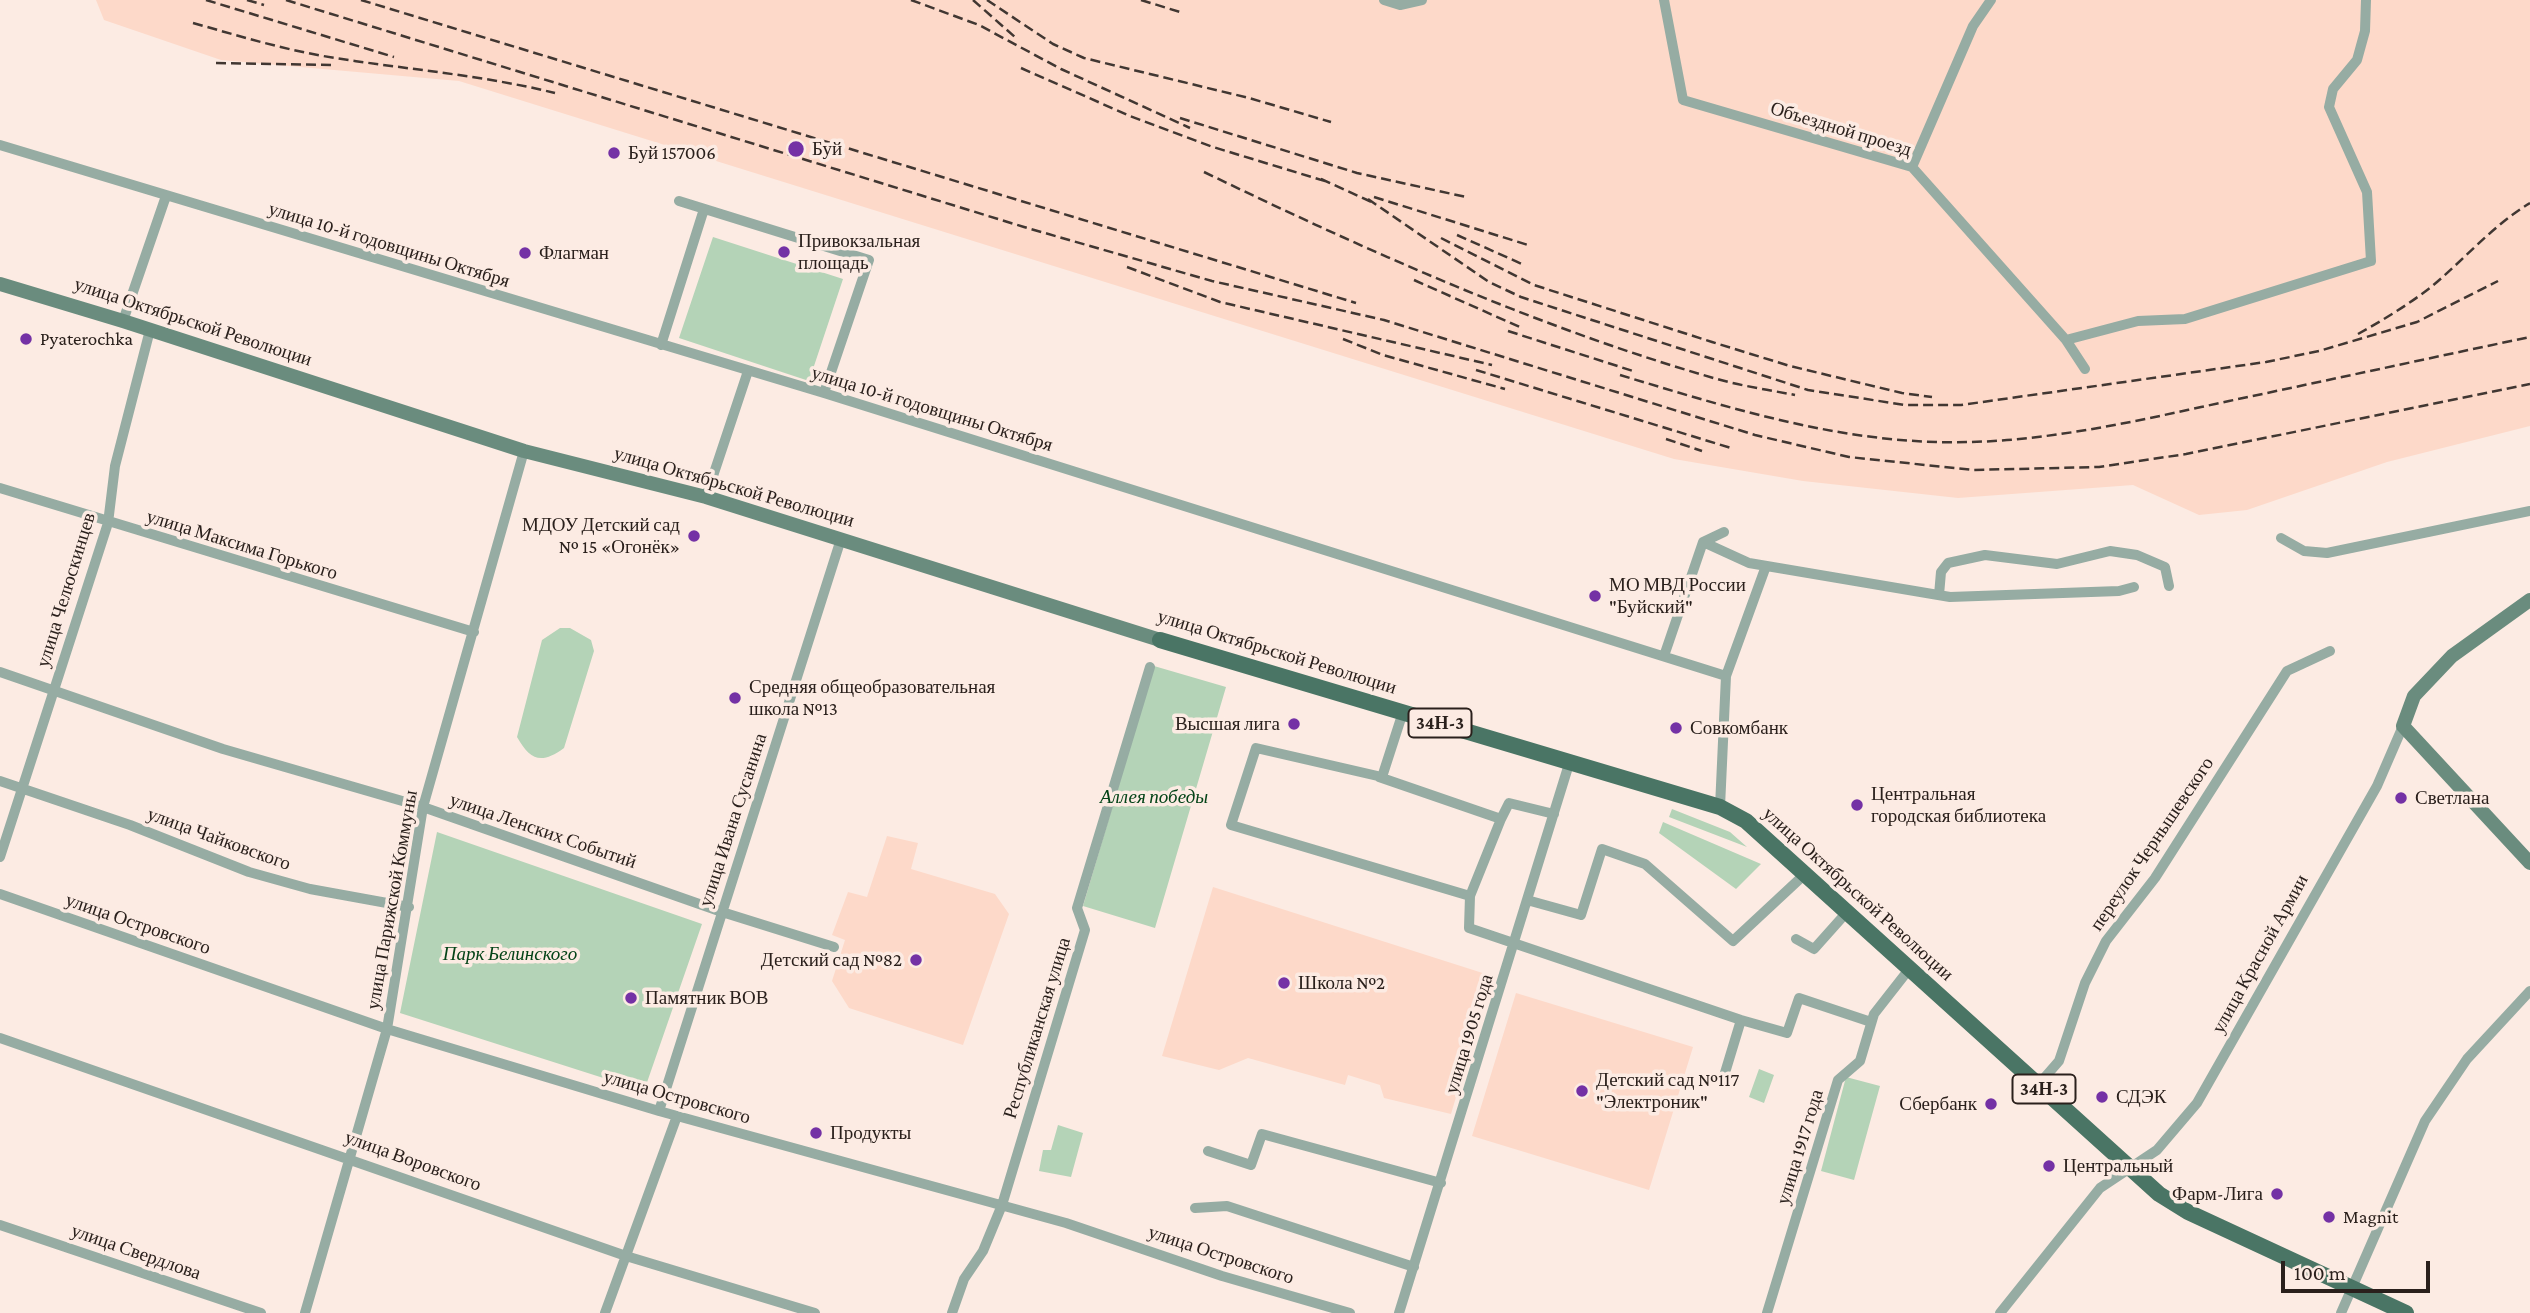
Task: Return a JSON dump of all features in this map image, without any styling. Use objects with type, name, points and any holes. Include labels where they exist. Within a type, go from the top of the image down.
[{"type":"main road","name":"улица Октябрьской Революции","points":[[1160,640],[1720,807],[1746,821],[2159,1194],[2188,1212],[2406,1313]]},
{"type":"street","points":[[1384,0],[1400,5],[1422,0]]},
{"type":"street","name":"Объездной проезд","points":[[1664,0],[1683,100],[1912,166],[2066,340],[2085,369]]},
{"type":"street","points":[[1912,166],[1973,26],[1991,0]]},
{"type":"street","points":[[2066,340],[2138,321],[2185,319],[2371,261],[2367,192],[2329,107],[2333,89],[2357,60],[2365,31],[2366,0]]},
{"type":"street","name":"улица 10-й годовщины Октября","points":[[0,145],[824,393],[1726,676]]},
{"type":"street","points":[[123,321],[166,196]]},
{"type":"street","points":[[679,201],[869,260],[824,393]]},
{"type":"street","points":[[662,345],[704,209]]},
{"type":"street","name":"улица Октябрьской Революции","points":[[0,284],[524,451],[706,497],[1160,640]]},
{"type":"street","name":"улица Челюскинцев","points":[[0,857],[108,523],[115,466],[150,330]]},
{"type":"street","points":[[706,497],[748,371]]},
{"type":"street","name":"улица Парижской Коммуны","points":[[305,1313],[387,1029],[409,907],[423,807],[524,451]]},
{"type":"street","name":"улица Максима Горького","points":[[0,488],[474,632]]},
{"type":"street","points":[[2281,538],[2304,551],[2327,553],[2530,511]]},
{"type":"street","points":[[1664,656],[1703,542],[1724,533]]},
{"type":"street","name":"улица Ивана Сусанина","points":[[659,1111],[841,539]]},
{"type":"street","points":[[1703,542],[1749,563],[1939,595],[2119,591],[2134,587]]},
{"type":"street","points":[[1939,595],[1941,572],[1948,563],[1985,555],[2057,564],[2110,551],[2137,555],[2165,567],[2169,586]]},
{"type":"street","points":[[1720,807],[1726,676],[1766,566]]},
{"type":"street","name":"улица Красной Армии","points":[[2000,1313],[2100,1188],[2157,1150],[2177,1128],[2222,1062],[2377,786],[2414,696],[2452,656],[2530,600]]},
{"type":"street","name":"переулок Чернышевского","points":[[2039,1084],[2059,1061],[2085,982],[2106,941],[2155,878],[2287,671],[2330,651]]},
{"type":"street","name":"Республиканская улица","points":[[952,1313],[964,1279],[983,1251],[1002,1205],[1085,930],[1077,908],[1150,667]]},
{"type":"street","name":"улица Ленских Событий","points":[[0,671],[223,749],[423,807],[722,912],[834,947]]},
{"type":"street","points":[[1379,777],[1382,777],[1403,712]]},
{"type":"street","points":[[2403,726],[2530,863]]},
{"type":"street","points":[[1470,896],[1231,825],[1256,748],[1379,777],[1501,819]]},
{"type":"street","name":"улица 1905 года","points":[[1399,1313],[1569,764]]},
{"type":"street","name":"улица Чайковского","points":[[0,781],[130,825],[248,872],[310,889],[409,907]]},
{"type":"street","points":[[1553,814],[1509,803],[1470,896],[1469,928],[1787,1033],[1799,998],[1871,1022]]},
{"type":"street","points":[[1527,900],[1581,915],[1602,849],[1645,864],[1733,942],[1805,874]]},
{"type":"street","name":"улица Островского","points":[[0,894],[387,1029],[659,1111],[1002,1205],[1350,1313]]},
{"type":"street","points":[[1796,939],[1814,949],[1847,912]]},
{"type":"street","name":"улица 1917 года","points":[[1767,1313],[1838,1080],[1860,1061],[1874,1014],[1910,968]]},
{"type":"street","points":[[2341,1313],[2430,1112],[2467,1059],[2530,991]]},
{"type":"street","points":[[1724,1076],[1741,1020]]},
{"type":"street","name":"улица Воровского","points":[[0,1038],[351,1157],[626,1256],[816,1313]]},
{"type":"street","points":[[604,1313],[677,1116]]},
{"type":"street","points":[[1208,1151],[1251,1165],[1262,1134],[1441,1183]]},
{"type":"street","points":[[1195,1208],[1227,1206],[1414,1267]]},
{"type":"street","name":"улица Свердлова","points":[[0,1225],[261,1313]]},
{"type":"shaded area","points":[[96,0],[2530,0],[2530,426],[2387,462],[2247,510],[2199,515],[2133,485],[1958,498],[1803,481],[1674,459],[459,81],[221,60],[104,20]]},
{"type":"shaded area","name":"Детский сад №82","points":[[887,836],[918,843],[911,869],[995,894],[1009,914],[963,1045],[849,1008],[832,981],[845,940],[832,935],[848,892],[867,897]]},
{"type":"shaded area","name":"Школа №2","points":[[1213,887],[1492,976],[1451,1114],[1384,1098],[1380,1085],[1348,1075],[1345,1085],[1248,1058],[1219,1070],[1162,1056]]},
{"type":"shaded area","name":"Детский сад №117 \"Электроник\"","points":[[1516,993],[1693,1047],[1649,1190],[1472,1136]]},
{"type":"green space","points":[[713,237],[843,279],[809,381],[679,338]]},
{"type":"green space","points":[[560,628],[570,628],[591,640],[594,651],[564,748],[549,757],[537,758],[527,751],[517,737],[542,640]]},
{"type":"green space","name":"Аллея победы","points":[[1154,666],[1226,687],[1155,928],[1083,906]]},
{"type":"green space","points":[[1672,809],[1730,832],[1747,847],[1669,817]]},
{"type":"green space","points":[[1663,822],[1761,864],[1736,889],[1659,833]]},
{"type":"green space","name":"Парк Белинского","points":[[437,832],[702,924],[644,1091],[400,1013]]},
{"type":"green space","points":[[1759,1069],[1774,1075],[1764,1103],[1749,1097]]},
{"type":"green space","points":[[1846,1077],[1880,1086],[1854,1180],[1821,1171]]},
{"type":"green space","points":[[1058,1125],[1083,1133],[1071,1177],[1039,1171],[1043,1150],[1051,1150]]},
{"type":"railway","points":[[206,0],[394,57]]},
{"type":"railway","points":[[247,0],[264,5]]},
{"type":"railway","points":[[286,0],[1024,227],[1212,281],[1384,320],[1755,435],[1849,457],[1973,470],[2099,467],[2186,454],[2530,384]]},
{"type":"railway","points":[[361,0],[1356,303]]},
{"type":"railway","points":[[911,0],[979,25],[1061,69],[1190,128]]},
{"type":"railway","points":[[973,0],[1016,38]]},
{"type":"railway","points":[[987,0],[1053,44],[1084,58],[1249,98],[1331,122]]},
{"type":"railway","points":[[1141,0],[1180,12]]},
{"type":"railway","points":[[193,23],[306,53],[497,81],[555,93]]},
{"type":"railway","points":[[216,63],[331,65]]},
{"type":"railway","points":[[1021,68],[1130,116],[1213,147],[1328,182]]},
{"type":"railway","points":[[1180,118],[1357,173],[1466,197]]},
{"type":"railway","points":[[1204,172],[1392,259],[1520,312],[1651,359],[1717,379],[1795,395]]},
{"type":"railway","points":[[1321,179],[1376,204]]},
{"type":"railway","points":[[1374,197],[1528,245]]},
{"type":"railway","points":[[1368,199],[1489,282],[1521,297],[1808,390],[1905,405],[1961,405],[2266,362],[2319,351],[2417,322],[2498,281]]},
{"type":"railway","points":[[2358,334],[2431,287],[2491,232],[2530,203]]},
{"type":"railway","points":[[1457,235],[1522,264]]},
{"type":"railway","points":[[1441,238],[1534,285],[1790,366],[1902,393],[1932,397]]},
{"type":"railway","points":[[1127,267],[1220,302],[1492,365]]},
{"type":"railway","points":[[1414,280],[1522,328]]},
{"type":"railway","points":[[1508,331],[1633,371]]},
{"type":"railway","points":[[1620,375],[1737,409],[1815,428],[1895,440],[1973,442],[2047,436],[2120,424],[2530,337]]},
{"type":"railway","points":[[1343,339],[1383,355],[1505,389]]},
{"type":"railway","points":[[1476,370],[1731,448]]},
{"type":"railway","points":[[1666,439],[1702,451]]},
{"type":"place","name":"Буй","points":[[796,149]]},
{"type":"place","name":"Буй 157006","points":[[614,153]]},
{"type":"place","name":"Привокзальная площадь","points":[[784,252]]},
{"type":"place","name":"Флагман","points":[[525,253]]},
{"type":"place","name":"Pyaterochka","points":[[26,339]]},
{"type":"place","name":"МДОУ Детский сад № 15 «Огонёк»","points":[[694,536]]},
{"type":"place","name":"МО МВД России \"Буйский\"","points":[[1595,596]]},
{"type":"place","name":"Средняя общеобразовательная школа №13","points":[[735,698]]},
{"type":"place","name":"Высшая лига","points":[[1294,724]]},
{"type":"place","name":"Совкомбанк","points":[[1676,728]]},
{"type":"place","name":"Светлана","points":[[2401,798]]},
{"type":"place","name":"Центральная городская библиотека","points":[[1857,805]]},
{"type":"place","name":"Детский сад №82","points":[[916,960]]},
{"type":"place","name":"Школа №2","points":[[1284,983]]},
{"type":"place","name":"Памятник ВОВ","points":[[631,998]]},
{"type":"place","name":"Детский сад №117 \"Электроник\"","points":[[1582,1091]]},
{"type":"place","name":"СДЭК","points":[[2102,1097]]},
{"type":"place","name":"Сбербанк","points":[[1991,1104]]},
{"type":"place","name":"Продукты","points":[[816,1133]]},
{"type":"place","name":"Центральный","points":[[2049,1166]]},
{"type":"place","name":"Фарм-Лига","points":[[2277,1194]]},
{"type":"place","name":"Magnit","points":[[2329,1217]]}]
